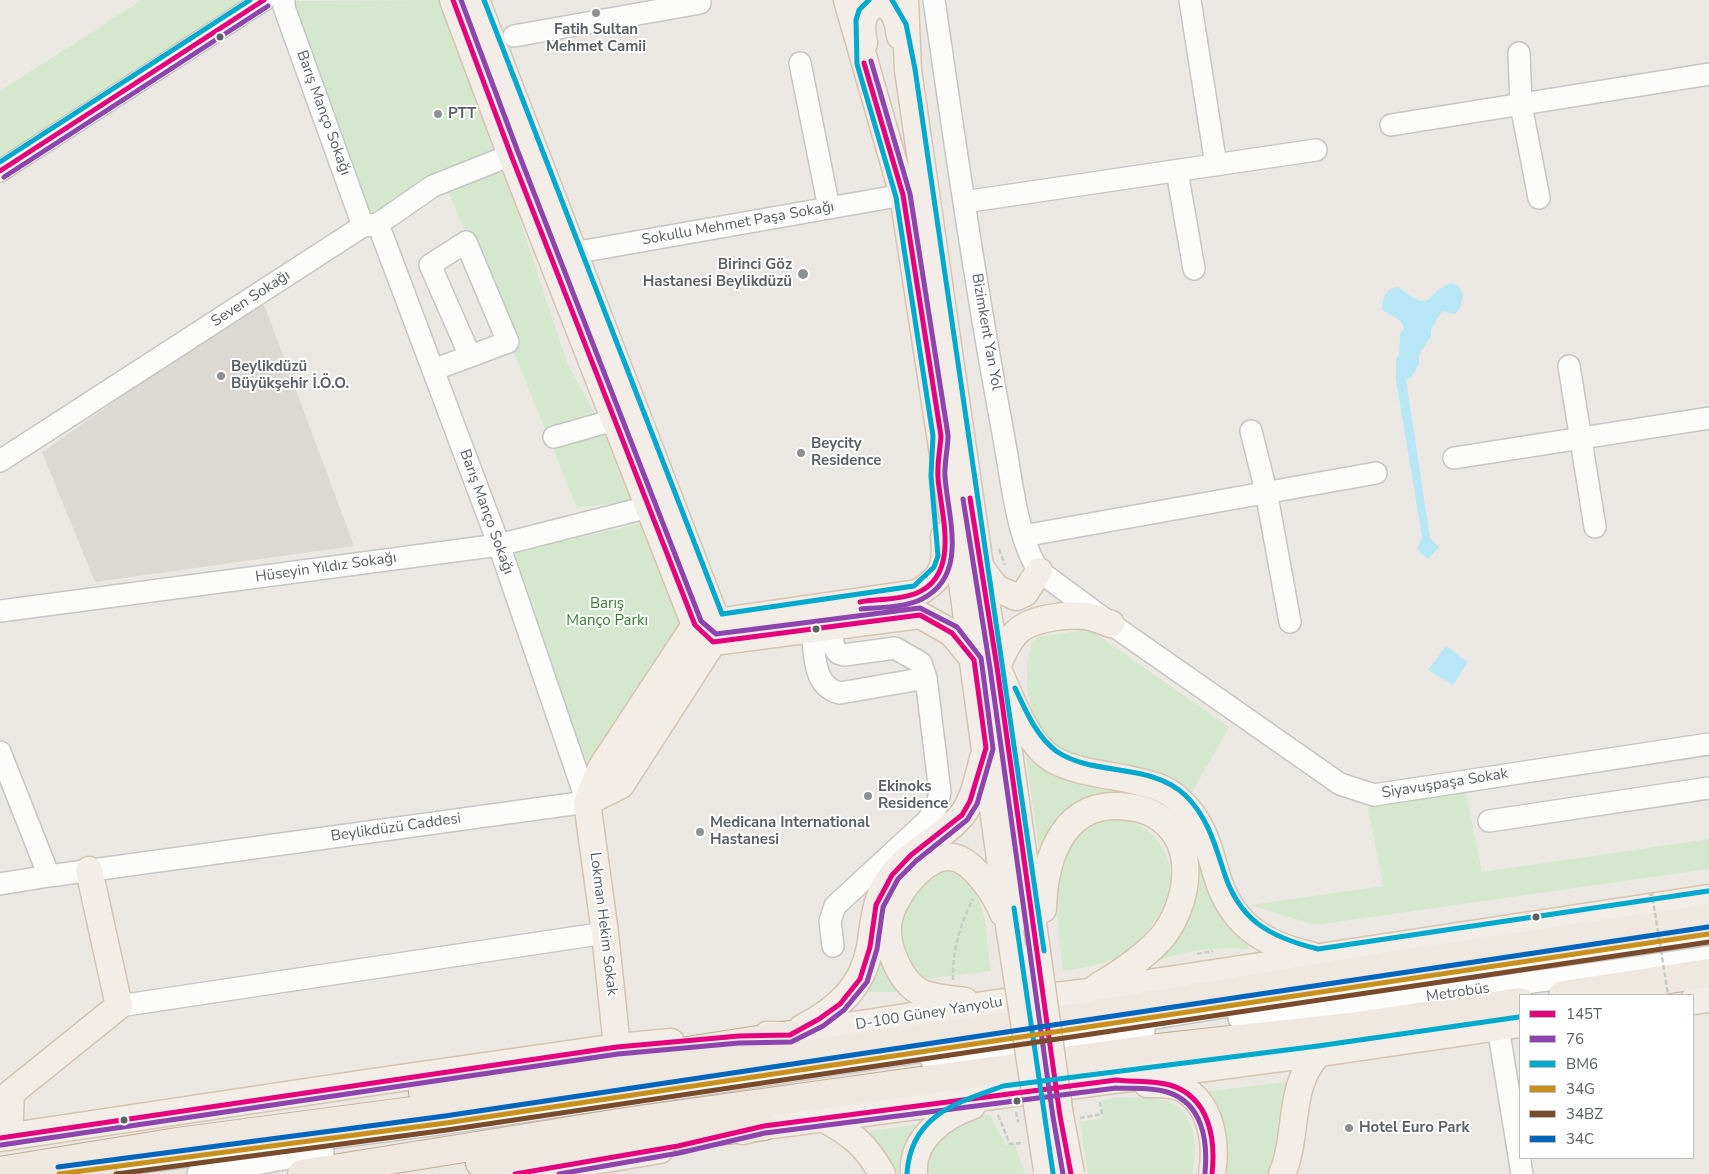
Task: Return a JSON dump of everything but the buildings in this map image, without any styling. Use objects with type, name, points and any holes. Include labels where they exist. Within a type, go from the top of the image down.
[{"type":"highway","points":[[0,1170],[177,1142],[435,1108],[1072,1018],[1409,963],[1709,918]]},
{"type":"highway","points":[[1570,994],[1709,974]]},
{"type":"highway","points":[[302,1174],[632,1121],[1158,1048],[1350,1027],[1519,1002]]},
{"type":"highway","points":[[177,1142],[290,1115],[385,1098],[790,1035]]},
{"type":"highway","points":[[409,1174],[654,1138],[764,1126]]},
{"type":"main road","points":[[453,0],[511,155],[562,255],[708,630]]},
{"type":"main road","points":[[476,0],[562,255],[614,420],[660,504]]},
{"type":"main road","points":[[847,0],[903,195],[941,436],[985,663],[1037,952],[1060,1116],[1053,1173]]},
{"type":"main road","points":[[905,0],[908,70],[980,566],[985,663],[986,748],[1010,932],[1053,1173]]},
{"type":"main road","points":[[864,63],[866,52],[861,26],[863,20],[871,6],[878,3],[886,4],[896,16],[903,58],[908,70]]},
{"type":"main road","points":[[708,630],[917,593],[927,586],[941,571],[946,557],[938,476],[941,436]]},
{"type":"main road","points":[[980,566],[996,588],[1016,598],[1025,593],[1039,571]]},
{"type":"main road","points":[[708,630],[822,628],[920,615],[936,622],[952,633],[985,663],[1042,750],[1052,759],[1073,768],[1148,782],[1178,799],[1193,814],[1203,830],[1225,896],[1237,916],[1249,929],[1266,941],[1318,957]]},
{"type":"main road","points":[[985,663],[1025,626],[1051,619],[1087,616],[1112,624]]},
{"type":"main road","name":"Beylikdüzü Caddesi","points":[[587,802],[620,785],[708,630]]},
{"type":"main road","points":[[790,1035],[831,1012],[856,986],[866,965],[876,905],[882,890],[906,859],[962,815],[970,801],[986,748]]},
{"type":"main road","name":"Lokman Hekim Sokak","points":[[587,802],[605,933],[617,1047]]},
{"type":"main road","points":[[1037,952],[1042,932],[1046,873],[1052,852],[1062,833],[1077,817],[1107,806],[1134,808],[1160,818],[1176,838],[1184,856],[1186,880],[1179,906],[1164,934],[1150,949],[1115,976],[1089,992]]},
{"type":"main road","points":[[990,1004],[930,995],[919,991],[907,981],[900,971],[889,942],[888,925],[891,911],[900,892],[910,878],[923,867],[947,858],[960,859],[978,875],[995,897],[1010,932]]},
{"type":"main road","points":[[5,1138],[6,1092],[119,1006],[89,870]]},
{"type":"main road","name":"D-100 Güney Yanyolu","points":[[5,1138],[617,1047],[739,1036],[790,1035],[990,1004],[1089,992],[1709,898]]},
{"type":"main road","points":[[1694,1001],[1709,998]]},
{"type":"main road","points":[[521,1174],[669,1148],[764,1126],[1319,1053],[1509,1025]]},
{"type":"main road","points":[[1282,1174],[1293,1136],[1301,1080],[1308,1065],[1319,1053]]},
{"type":"main road","points":[[1116,1080],[1168,1084],[1181,1088],[1191,1094],[1210,1123],[1214,1150],[1212,1174]]},
{"type":"main road","points":[[914,1174],[920,1146],[934,1126],[956,1111],[1005,1093]]},
{"type":"main road","points":[[824,1119],[853,1135],[863,1145],[882,1174]]},
{"type":"street","points":[[0,171],[264,0]]},
{"type":"street","name":"Barış Manço Sokağı","points":[[284,0],[284,7],[371,225],[433,370],[499,545],[587,802]]},
{"type":"street","points":[[514,36],[700,3],[700,0]]},
{"type":"street","name":"Bizimkent Yan Yol","points":[[934,0],[964,202],[1023,536],[1033,562],[1039,571],[1112,624]]},
{"type":"street","points":[[1190,0],[1216,165]]},
{"type":"street","points":[[1518,53],[1521,105],[1539,198]]},
{"type":"street","points":[[800,62],[829,208]]},
{"type":"street","points":[[1390,125],[1709,74]]},
{"type":"street","points":[[964,202],[1316,150]]},
{"type":"street","name":"Seven Sokağı","points":[[0,461],[433,186],[511,155]]},
{"type":"street","points":[[1177,171],[1194,269]]},
{"type":"street","name":"Sokullu Mehmet Paşa Sokağı","points":[[562,255],[903,195]]},
{"type":"street","points":[[433,370],[508,342],[466,242],[430,265],[470,356]]},
{"type":"street","points":[[1569,366],[1596,527]]},
{"type":"street","points":[[1454,458],[1709,418]]},
{"type":"street","points":[[554,437],[614,420]]},
{"type":"street","points":[[1251,431],[1266,491],[1290,622]]},
{"type":"street","points":[[1023,536],[1266,491],[1376,473]]},
{"type":"street","name":"Hüseyin Yıldız Sokağı","points":[[0,612],[499,545],[660,504]]},
{"type":"street","name":"Siyavuşpaşa Sokak","points":[[1112,624],[1340,784],[1374,795],[1709,744]]},
{"type":"street","points":[[822,628],[819,676],[825,686],[840,693],[926,678]]},
{"type":"street","points":[[822,628],[838,653],[844,655],[895,648],[921,663],[926,678],[940,792],[927,821],[835,906],[830,921],[833,946]]},
{"type":"street","points":[[0,752],[48,876]]},
{"type":"street","points":[[1489,821],[1709,788]]},
{"type":"street","name":"Beylikdüzü Caddesi","points":[[0,884],[89,870],[587,802]]},
{"type":"street","points":[[119,1006],[605,933]]},
{"type":"street","name":"Metrobüs","points":[[60,1174],[672,1090],[1176,1015],[1390,980],[1709,934]]},
{"type":"street","name":"Metrobüs","points":[[198,1174],[446,1131],[811,1078],[1177,1026],[1392,1002],[1709,957]]},
{"type":"street","points":[[1509,1025],[1519,1140]]},
{"type":"street","points":[[1521,1159],[1522,1174]]},
{"type":"path","points":[[1648,895],[1652,894],[1668,994]]},
{"type":"path","points":[[953,988],[952,969],[961,926],[974,898]]},
{"type":"path","points":[[1080,1118],[1102,1114],[1100,1100]]},
{"type":"path","points":[[999,1121],[1010,1144],[1023,1143]]},
{"type":"shaded area","name":"Beylikdüzü Büyükşehir İ.Ö.O.","points":[[262,299],[354,546],[95,582],[42,452]]},
{"type":"green space","points":[[142,0],[248,0],[0,160],[0,91]]},
{"type":"green space","points":[[446,0],[503,150],[443,172],[368,217],[294,1]]},
{"type":"green space","points":[[502,166],[567,363],[642,499],[577,508],[447,188]]},
{"type":"green space","name":"Barış Manço Parkı","points":[[655,520],[690,625],[593,766],[581,765],[507,554]]},
{"type":"green space","points":[[1089,629],[1229,727],[1191,794],[1173,780],[1149,769],[1114,764],[1062,751],[1037,728],[1040,726],[1031,705],[1027,685],[1031,643],[1038,637]]},
{"type":"green space","points":[[1024,742],[1166,797],[1250,941],[1248,949],[1199,950],[1176,955],[1153,964],[1151,961],[1173,941],[1185,921],[1198,869],[1136,799],[1044,851],[1039,852]]},
{"type":"green space","points":[[1466,792],[1482,872],[1709,839],[1709,869],[1315,925],[1250,905],[1383,886],[1368,808]]},
{"type":"green space","points":[[1109,818],[1141,826],[1156,839],[1165,853],[1170,868],[1170,884],[1166,899],[1151,927],[1121,955],[1097,965],[1063,971],[1057,913],[1059,874],[1065,856],[1074,840],[1088,827]]},
{"type":"green space","points":[[945,869],[960,877],[970,886],[978,898],[986,925],[991,971],[923,979],[909,971],[898,927],[911,887]]},
{"type":"green space","points":[[880,932],[900,992],[862,992]]},
{"type":"green space","points":[[1293,1081],[1273,1174],[1221,1174],[1203,1092]]},
{"type":"green space","points":[[1115,1097],[1167,1101],[1181,1109],[1191,1125],[1195,1146],[1192,1174],[1088,1174],[1080,1122],[1103,1118],[1102,1101]]},
{"type":"green space","points":[[977,1115],[990,1115],[1006,1145],[1015,1144],[1025,1174],[927,1174],[932,1152],[936,1144],[949,1131]]},
{"type":"green space","points":[[925,1123],[907,1174],[891,1174],[864,1132]]},
{"type":"water","points":[[1452,283],[1458,286],[1463,294],[1460,309],[1455,314],[1442,311],[1431,330],[1431,336],[1419,355],[1419,364],[1411,378],[1406,379],[1430,538],[1439,547],[1428,559],[1417,549],[1422,537],[1396,380],[1396,359],[1399,355],[1400,334],[1404,329],[1401,321],[1382,310],[1385,295],[1393,288],[1398,287],[1410,296],[1424,301],[1428,300],[1442,287]]},
{"type":"water","points":[[1446,646],[1468,662],[1453,685],[1428,670]]},
{"type":"transit line","name":"BM6","points":[[0,162],[250,0]]},
{"type":"transit line","name":"145T","points":[[0,171],[264,0]]},
{"type":"transit line","name":"145T","points":[[0,1138],[617,1047],[739,1036],[790,1035],[819,1019],[840,1004],[860,979],[870,947],[876,905],[892,875],[911,855],[962,815],[970,801],[986,748],[974,660],[952,633],[920,615],[713,642],[695,625],[511,155],[453,0]]},
{"type":"transit line","name":"76","points":[[1,1145],[618,1054],[739,1043],[791,1042],[823,1026],[844,1010],[867,982],[877,949],[883,907],[898,879],[916,861],[967,820],[977,804],[993,749],[981,658],[957,627],[920,608],[716,634],[701,621],[518,152],[461,0]]},
{"type":"transit line","name":"BM6","points":[[484,0],[722,614],[914,586],[934,567],[938,556],[931,476],[933,436],[896,197],[857,64],[856,20],[859,10],[869,0]]},
{"type":"transit line","name":"BM6","points":[[892,0],[906,24],[915,69],[1044,951]]},
{"type":"transit line","name":"76","points":[[4,177],[268,6]]},
{"type":"transit line","name":"76","points":[[861,609],[900,606],[922,599],[937,589],[946,576],[951,561],[952,544],[945,477],[948,435],[910,194],[871,61]]},
{"type":"transit line","name":"145T","points":[[860,602],[910,595],[931,584],[939,572],[944,558],[945,542],[938,478],[941,436],[903,195],[864,63]]},
{"type":"transit line","name":"145T","points":[[970,498],[997,667],[1060,1116],[1071,1174]]},
{"type":"transit line","name":"76","points":[[963,499],[990,668],[1053,1117],[1063,1174]]},
{"type":"transit line","name":"BM6","points":[[1015,688],[1037,730],[1056,751],[1071,759],[1087,764],[1139,773],[1155,778],[1171,785],[1185,795],[1204,820],[1213,839],[1229,887],[1247,914],[1270,932],[1300,944],[1318,949],[1708,891]]},
{"type":"transit line","name":"BM6","points":[[1014,908],[1053,1173]]},
{"type":"transit line","name":"34C","points":[[58,1167],[445,1116],[1708,927]]},
{"type":"transit line","name":"34G","points":[[59,1174],[446,1123],[1709,934]]},
{"type":"transit line","name":"34BZ","points":[[116,1174],[447,1130],[1709,942]]},
{"type":"transit line","name":"BM6","points":[[907,1173],[910,1153],[917,1137],[927,1124],[953,1106],[1003,1086],[1318,1046],[1519,1017]]},
{"type":"transit line","name":"145T","points":[[515,1174],[678,1146],[764,1126],[1116,1080],[1163,1083],[1183,1091],[1194,1099],[1207,1120],[1211,1133],[1213,1147],[1212,1174]]},
{"type":"transit line","name":"76","points":[[559,1174],[679,1153],[765,1133],[1116,1088],[1161,1090],[1179,1097],[1189,1105],[1196,1114],[1204,1136],[1205,1173]]},
{"type":"place","name":"Fatih Sultan Mehmet Camii","points":[[596,13]]},
{"type":"place","name":"PTT","points":[[438,114]]},
{"type":"place","name":"Birinci Göz Hastanesi Beylikdüzü","points":[[803,274]]},
{"type":"place","name":"Beylikdüzü Büyükşehir İ.Ö.O.","points":[[221,376]]},
{"type":"place","name":"Beycity Residence","points":[[801,453]]},
{"type":"place","name":"Ekinoks Residence","points":[[868,796]]},
{"type":"place","name":"Medicana International Hastanesi","points":[[700,832]]},
{"type":"place","name":"Hotel Euro Park","points":[[1349,1128]]}]
